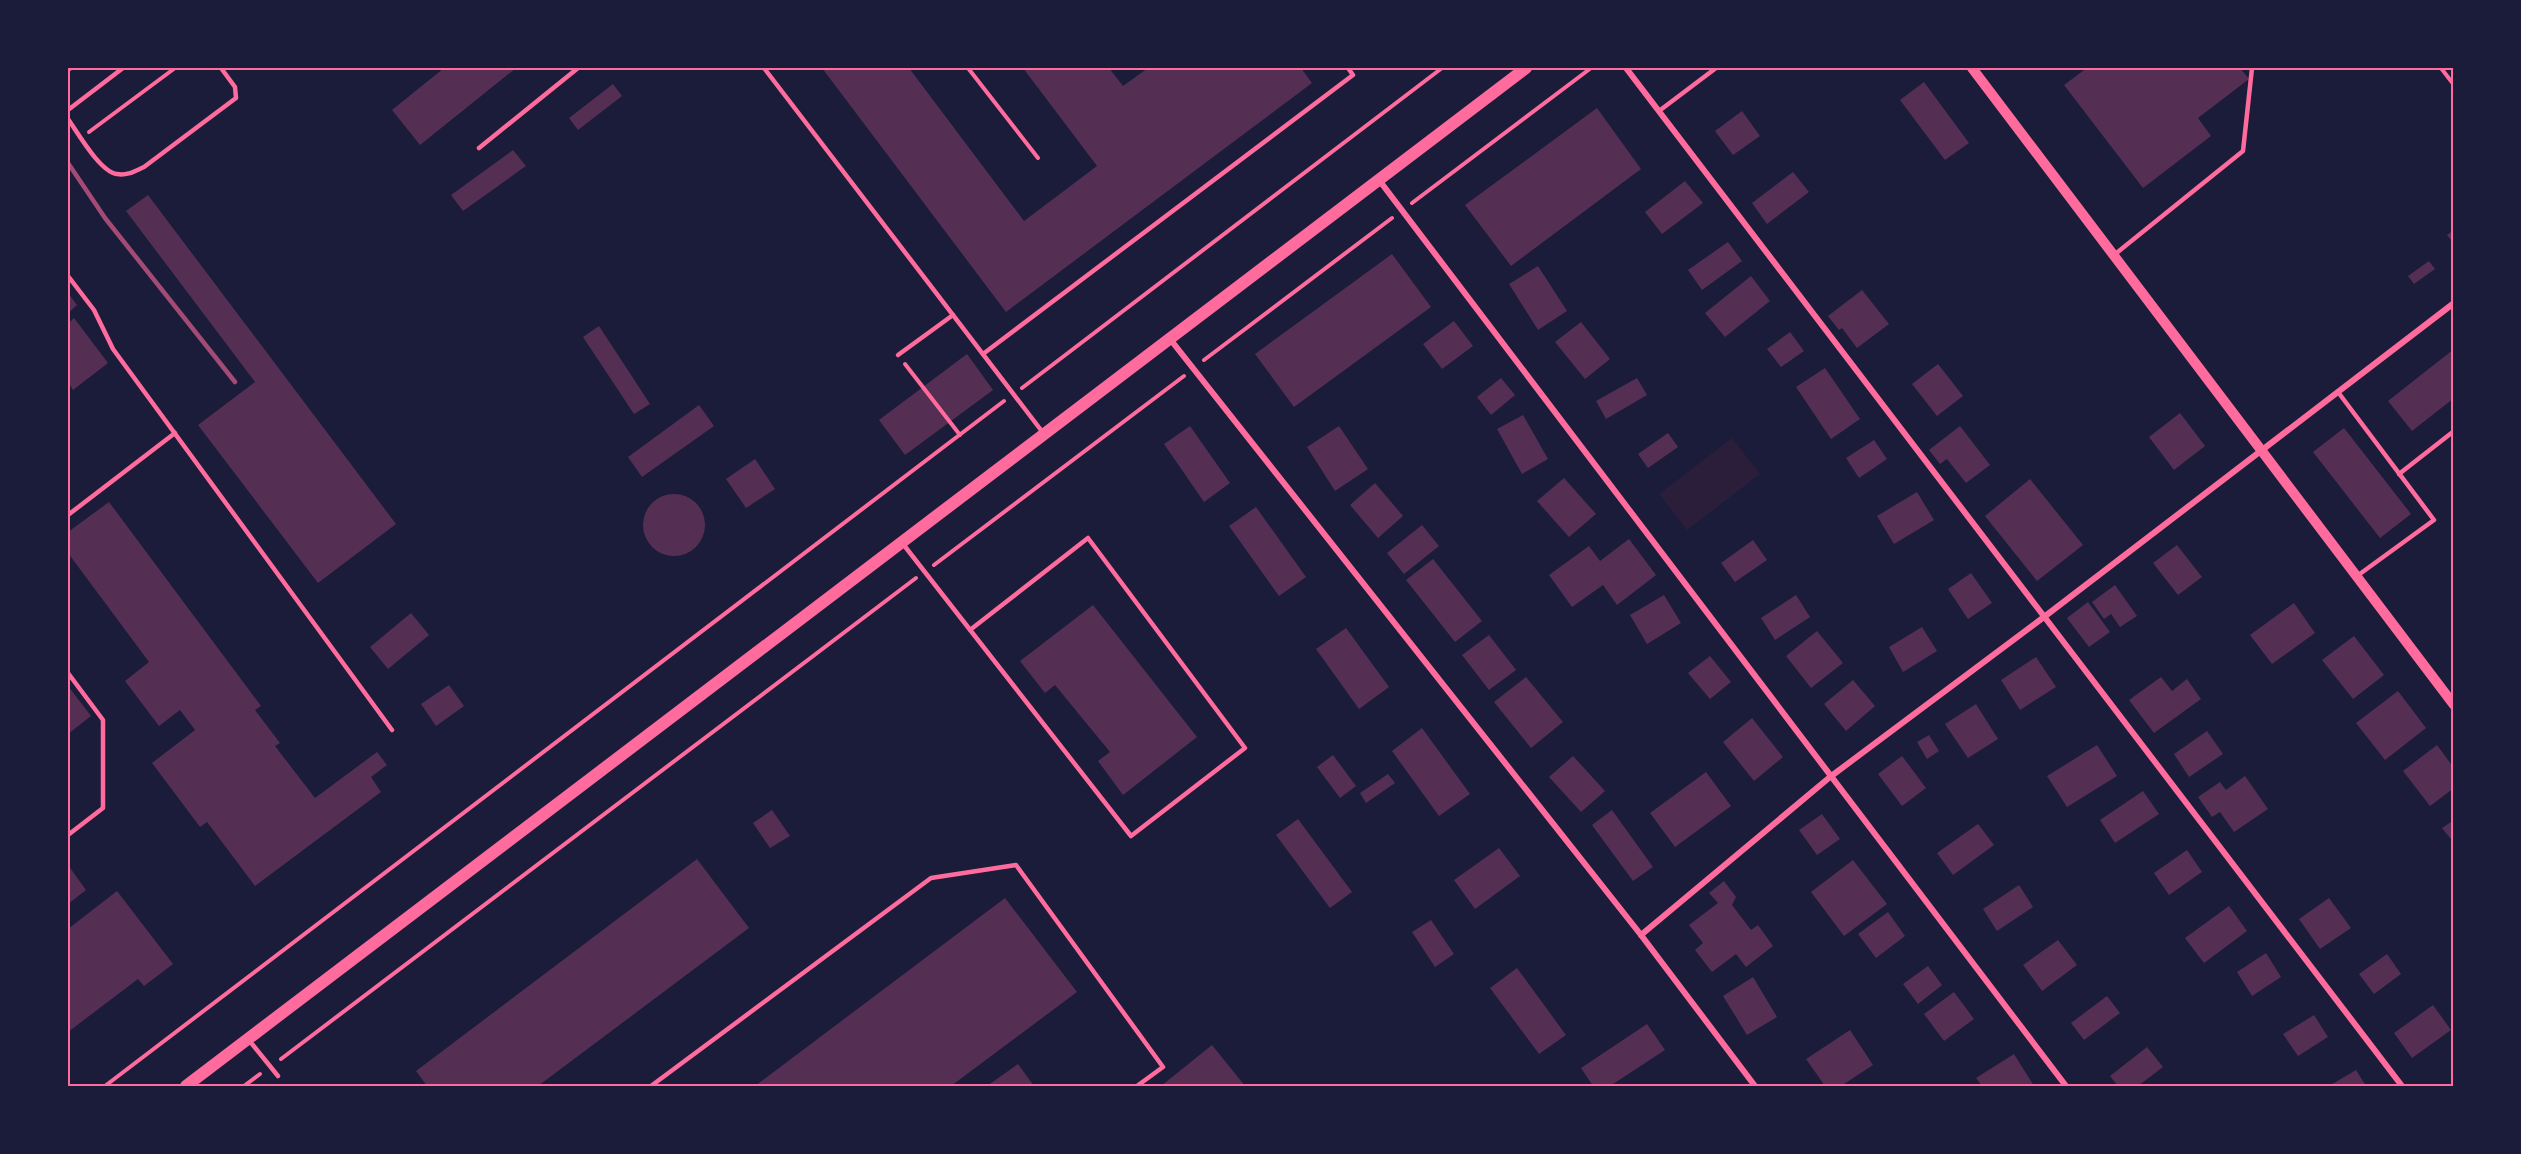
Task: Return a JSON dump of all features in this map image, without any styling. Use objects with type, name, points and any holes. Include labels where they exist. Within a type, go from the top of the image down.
[{"type":"main road","points":[[186,1086],[1526,68]]},
{"type":"street","points":[[1626,68],[2402,1086]]},
{"type":"street","points":[[1972,68],[2454,705]]},
{"type":"street","points":[[1379,179],[2066,1086]]},
{"type":"street","points":[[1641,935],[1830,777],[2044,617],[2454,303]]},
{"type":"street","points":[[1170,338],[1641,935],[1755,1086]]},
{"type":"lane","points":[[68,110],[120,68]]},
{"type":"lane","points":[[68,119],[106,171],[130,174],[144,167],[236,99],[235,87],[221,68]]},
{"type":"lane","points":[[478,148],[578,68]]},
{"type":"lane","points":[[764,68],[1044,434]]},
{"type":"lane","points":[[983,354],[1353,75],[1348,68]]},
{"type":"lane","points":[[1659,111],[1716,68]]},
{"type":"lane","points":[[2114,255],[2243,151],[2253,68]]},
{"type":"lane","points":[[68,276],[94,310],[113,349],[392,729]]},
{"type":"lane","points":[[898,356],[953,315]]},
{"type":"lane","points":[[2338,392],[2434,520],[2356,577]]},
{"type":"lane","points":[[2399,474],[2454,431]]},
{"type":"lane","points":[[68,515],[175,433]]},
{"type":"lane","points":[[901,542],[1131,836],[1245,748],[1088,538],[970,630]]},
{"type":"lane","points":[[68,673],[103,720],[103,808],[68,835]]},
{"type":"lane","points":[[651,1086],[931,878],[1016,865],[1163,1067],[1137,1086]]},
{"type":"lane","points":[[248,1039],[278,1076]]},
{"type":"path","points":[[82,138],[175,68]]},
{"type":"path","points":[[968,68],[1038,158]]},
{"type":"path","points":[[105,1086],[1442,68]]},
{"type":"path","points":[[2440,68],[2454,85]]},
{"type":"path","points":[[898,356],[960,435]]},
{"type":"shaded area","points":[[1732,438],[1760,474],[1687,530],[1659,494]]},
{"type":"building","points":[[444,68],[516,68],[420,145],[392,110]]},
{"type":"building","points":[[822,68],[909,68],[1024,221],[1097,166],[1023,68],[1109,68],[1123,86],[1148,68],[1301,68],[1312,83],[1006,312]]},
{"type":"building","points":[[2087,68],[2240,68],[2249,79],[2198,118],[2211,136],[2143,188],[2064,85]]},
{"type":"building","points":[[1924,82],[1969,143],[1945,160],[1900,100]]},
{"type":"building","points":[[613,84],[622,96],[578,130],[569,118]]},
{"type":"building","points":[[1597,108],[1641,169],[1511,266],[1465,205]]},
{"type":"building","points":[[1742,111],[1760,136],[1733,155],[1715,131]]},
{"type":"building","points":[[513,150],[526,166],[463,211],[451,195]]},
{"type":"building","points":[[1793,172],[1809,192],[1767,224],[1752,203]]},
{"type":"building","points":[[1685,181],[1703,203],[1662,234],[1645,212]]},
{"type":"building","points":[[148,195],[396,524],[318,583],[198,425],[255,382],[126,211]]},
{"type":"building","points":[[2454,230],[2454,244],[2447,235]]},
{"type":"building","points":[[1728,242],[1742,261],[1702,290],[1688,270]]},
{"type":"building","points":[[1392,254],[1431,307],[1294,407],[1255,354]]},
{"type":"building","points":[[2429,261],[2435,269],[2414,284],[2408,276]]},
{"type":"building","points":[[1538,266],[1567,311],[1538,330],[1509,284]]},
{"type":"building","points":[[1751,276],[1770,301],[1725,337],[1705,313]]},
{"type":"building","points":[[1862,290],[1889,324],[1857,348],[1842,328],[1839,330],[1828,316]]},
{"type":"building","points":[[68,293],[77,305],[68,313]]},
{"type":"building","points":[[74,318],[108,363],[73,390],[68,382],[68,324]]},
{"type":"building","points":[[1454,321],[1473,346],[1442,369],[1423,344]]},
{"type":"building","points":[[1581,322],[1610,359],[1585,379],[1555,342]]},
{"type":"building","points":[[599,326],[650,404],[634,414],[583,337]]},
{"type":"building","points":[[1790,332],[1804,351],[1781,367],[1767,349]]},
{"type":"building","points":[[2454,349],[2454,398],[2412,431],[2388,401]]},
{"type":"building","points":[[967,354],[993,390],[905,455],[879,420]]},
{"type":"building","points":[[1938,364],[1963,396],[1937,416],[1912,384]]},
{"type":"building","points":[[1825,368],[1860,419],[1831,439],[1796,387]]},
{"type":"building","points":[[1501,378],[1515,395],[1491,415],[1477,397]]},
{"type":"building","points":[[1637,378],[1647,395],[1606,419],[1596,401]]},
{"type":"building","points":[[699,405],[714,426],[642,477],[628,457]]},
{"type":"building","points":[[2180,413],[2205,446],[2174,470],[2149,437]]},
{"type":"building","points":[[1523,415],[1548,459],[1522,474],[1497,429]]},
{"type":"building","points":[[1190,426],[1230,483],[1204,502],[1164,444]]},
{"type":"building","points":[[1339,426],[1368,469],[1335,491],[1307,447]]},
{"type":"building","points":[[1960,426],[1990,465],[1966,483],[1947,459],[1940,464],[1929,450]]},
{"type":"building","points":[[2344,428],[2411,514],[2380,538],[2313,452]]},
{"type":"building","points":[[1668,433],[1678,447],[1648,468],[1638,454]]},
{"type":"building","points":[[1874,440],[1887,459],[1859,478],[1846,458]]},
{"type":"building","points":[[755,459],[775,489],[746,508],[726,479]]},
{"type":"building","points":[[1564,478],[1596,514],[1569,537],[1537,501]]},
{"type":"building","points":[[2030,479],[2083,545],[2037,581],[1985,516]]},
{"type":"building","points":[[1375,483],[1403,516],[1378,538],[1350,505]]},
{"type":"building","points":[[1917,492],[1934,520],[1894,544],[1877,516]]},
{"type":"building","points":[[674,494],[696,503],[705,525],[696,547],[674,556],[652,547],[643,525],[652,503]]},
{"type":"building","points":[[109,502],[261,706],[255,710],[280,743],[275,746],[315,798],[377,752],[387,765],[371,777],[381,792],[255,886],[207,822],[200,827],[152,763],[195,730],[180,710],[159,726],[125,681],[149,662],[68,553],[68,532]]},
{"type":"building","points":[[1256,507],[1306,577],[1279,596],[1229,526]]},
{"type":"building","points":[[1422,525],[1439,546],[1404,574],[1387,553]]},
{"type":"building","points":[[1629,539],[1656,575],[1617,605],[1603,585],[1572,607],[1549,575],[1589,546],[1600,561]]},
{"type":"building","points":[[1753,540],[1767,560],[1735,582],[1721,563]]},
{"type":"building","points":[[2177,545],[2202,577],[2178,595],[2153,563]]},
{"type":"building","points":[[1433,559],[1482,621],[1455,642],[1406,580]]},
{"type":"building","points":[[1971,573],[1992,603],[1968,619],[1948,589]]},
{"type":"building","points":[[2115,585],[2137,616],[2120,627],[2111,614],[2104,619],[2092,602]]},
{"type":"building","points":[[1664,595],[1681,623],[1647,644],[1630,615]]},
{"type":"building","points":[[1796,595],[1810,617],[1775,640],[1761,618]]},
{"type":"building","points":[[2088,602],[2110,632],[2089,647],[2067,618]]},
{"type":"building","points":[[2294,603],[2315,633],[2272,664],[2250,635]]},
{"type":"building","points":[[1093,605],[1197,737],[1123,795],[1098,761],[1110,752],[1055,685],[1045,693],[1020,661]]},
{"type":"building","points":[[411,613],[429,635],[388,669],[370,647]]},
{"type":"building","points":[[1922,627],[1937,651],[1903,672],[1889,647]]},
{"type":"building","points":[[1346,628],[1389,687],[1359,709],[1316,649]]},
{"type":"building","points":[[1817,631],[1843,663],[1811,688],[1786,656]]},
{"type":"building","points":[[1489,635],[1516,670],[1489,690],[1462,655]]},
{"type":"building","points":[[2354,636],[2384,675],[2353,699],[2322,660]]},
{"type":"building","points":[[1710,656],[1731,682],[1710,699],[1688,673]]},
{"type":"building","points":[[2036,657],[2056,687],[2020,710],[2001,680]]},
{"type":"building","points":[[1526,677],[1563,722],[1531,748],[1494,702]]},
{"type":"building","points":[[2161,677],[2172,691],[2187,679],[2201,699],[2154,733],[2129,700]]},
{"type":"building","points":[[1853,680],[1875,706],[1846,731],[1824,704]]},
{"type":"building","points":[[449,685],[464,706],[436,726],[421,704]]},
{"type":"building","points":[[68,686],[91,716],[68,734]]},
{"type":"building","points":[[2398,691],[2426,728],[2385,760],[2356,723]]},
{"type":"building","points":[[1976,704],[1998,739],[1968,758],[1945,724]]},
{"type":"building","points":[[1752,718],[1783,757],[1754,781],[1723,742]]},
{"type":"building","points":[[1422,728],[1470,794],[1439,816],[1392,751]]},
{"type":"building","points":[[2207,731],[2223,754],[2189,777],[2174,754]]},
{"type":"building","points":[[1929,735],[1939,751],[1927,759],[1917,742]]},
{"type":"building","points":[[2097,745],[2117,776],[2067,807],[2047,776]]},
{"type":"building","points":[[2437,745],[2454,768],[2454,788],[2430,806],[2403,771]]},
{"type":"building","points":[[1333,755],[1356,786],[1340,798],[1317,767]]},
{"type":"building","points":[[1573,756],[1605,791],[1581,812],[1549,777]]},
{"type":"building","points":[[1902,756],[1926,788],[1902,806],[1878,774]]},
{"type":"building","points":[[1706,772],[1731,806],[1675,847],[1650,813]]},
{"type":"building","points":[[1388,774],[1395,783],[1366,803],[1360,793]]},
{"type":"building","points":[[2245,776],[2268,809],[2234,832],[2220,812],[2212,817],[2198,797],[2220,782],[2226,790]]},
{"type":"building","points":[[2143,791],[2159,814],[2115,843],[2100,820]]},
{"type":"building","points":[[772,810],[790,836],[770,848],[753,823]]},
{"type":"building","points":[[1612,810],[1653,867],[1633,881],[1592,825]]},
{"type":"building","points":[[1822,814],[1840,839],[1817,855],[1799,830]]},
{"type":"building","points":[[1298,819],[1352,892],[1330,908],[1276,835]]},
{"type":"building","points":[[2454,820],[2454,843],[2442,828]]},
{"type":"building","points":[[1978,824],[1994,845],[1953,875],[1937,853]]},
{"type":"building","points":[[1499,848],[1520,876],[1475,909],[1454,880]]},
{"type":"building","points":[[2187,850],[2202,872],[2169,895],[2154,873]]},
{"type":"building","points":[[697,859],[749,928],[538,1086],[427,1086],[416,1071]]},
{"type":"building","points":[[1853,860],[1887,904],[1844,936],[1811,892]]},
{"type":"building","points":[[68,865],[86,890],[68,904]]},
{"type":"building","points":[[1724,881],[1736,897],[1732,905],[1751,930],[1758,925],[1773,946],[1746,967],[1736,954],[1712,972],[1695,950],[1703,943],[1689,925],[1718,903],[1709,893]]},
{"type":"building","points":[[2019,885],[2033,907],[1997,931],[1983,909]]},
{"type":"building","points":[[117,891],[173,964],[144,986],[138,979],[68,1032],[68,929]]},
{"type":"building","points":[[1005,898],[1077,992],[951,1086],[755,1086]]},
{"type":"building","points":[[2329,898],[2351,928],[2320,949],[2299,919]]},
{"type":"building","points":[[2229,906],[2247,931],[2204,963],[2185,938]]},
{"type":"building","points":[[1888,912],[1905,936],[1876,958],[1858,934]]},
{"type":"building","points":[[1431,920],[1454,954],[1435,967],[1412,932]]},
{"type":"building","points":[[2058,940],[2077,965],[2042,991],[2023,965]]},
{"type":"building","points":[[2266,953],[2281,977],[2252,996],[2237,972]]},
{"type":"building","points":[[2387,954],[2401,974],[2374,994],[2359,974]]},
{"type":"building","points":[[1928,966],[1942,985],[1918,1004],[1903,984]]},
{"type":"building","points":[[1517,968],[1566,1035],[1539,1054],[1490,988]]},
{"type":"building","points":[[1753,977],[1777,1017],[1747,1035],[1723,996]]},
{"type":"building","points":[[1954,992],[1974,1019],[1944,1041],[1924,1014]]},
{"type":"building","points":[[2107,996],[2120,1013],[2084,1040],[2071,1023]]},
{"type":"building","points":[[2433,1005],[2451,1030],[2412,1058],[2394,1033]]},
{"type":"building","points":[[2314,1015],[2328,1037],[2298,1056],[2283,1034]]},
{"type":"building","points":[[1647,1024],[1665,1050],[1610,1086],[1593,1086],[1581,1068]]},
{"type":"building","points":[[1850,1030],[1873,1065],[1841,1086],[1825,1086],[1806,1059]]},
{"type":"building","points":[[1212,1045],[1245,1086],[1161,1086]]},
{"type":"building","points":[[2147,1047],[2163,1067],[2138,1086],[2118,1086],[2110,1076]]},
{"type":"building","points":[[2014,1054],[2034,1086],[1982,1086],[1976,1078]]},
{"type":"building","points":[[1018,1064],[1034,1086],[987,1086]]},
{"type":"building","points":[[2356,1070],[2366,1086],[2329,1086]]},
{"type":"railway","points":[[68,163],[105,218],[235,382]]}]
